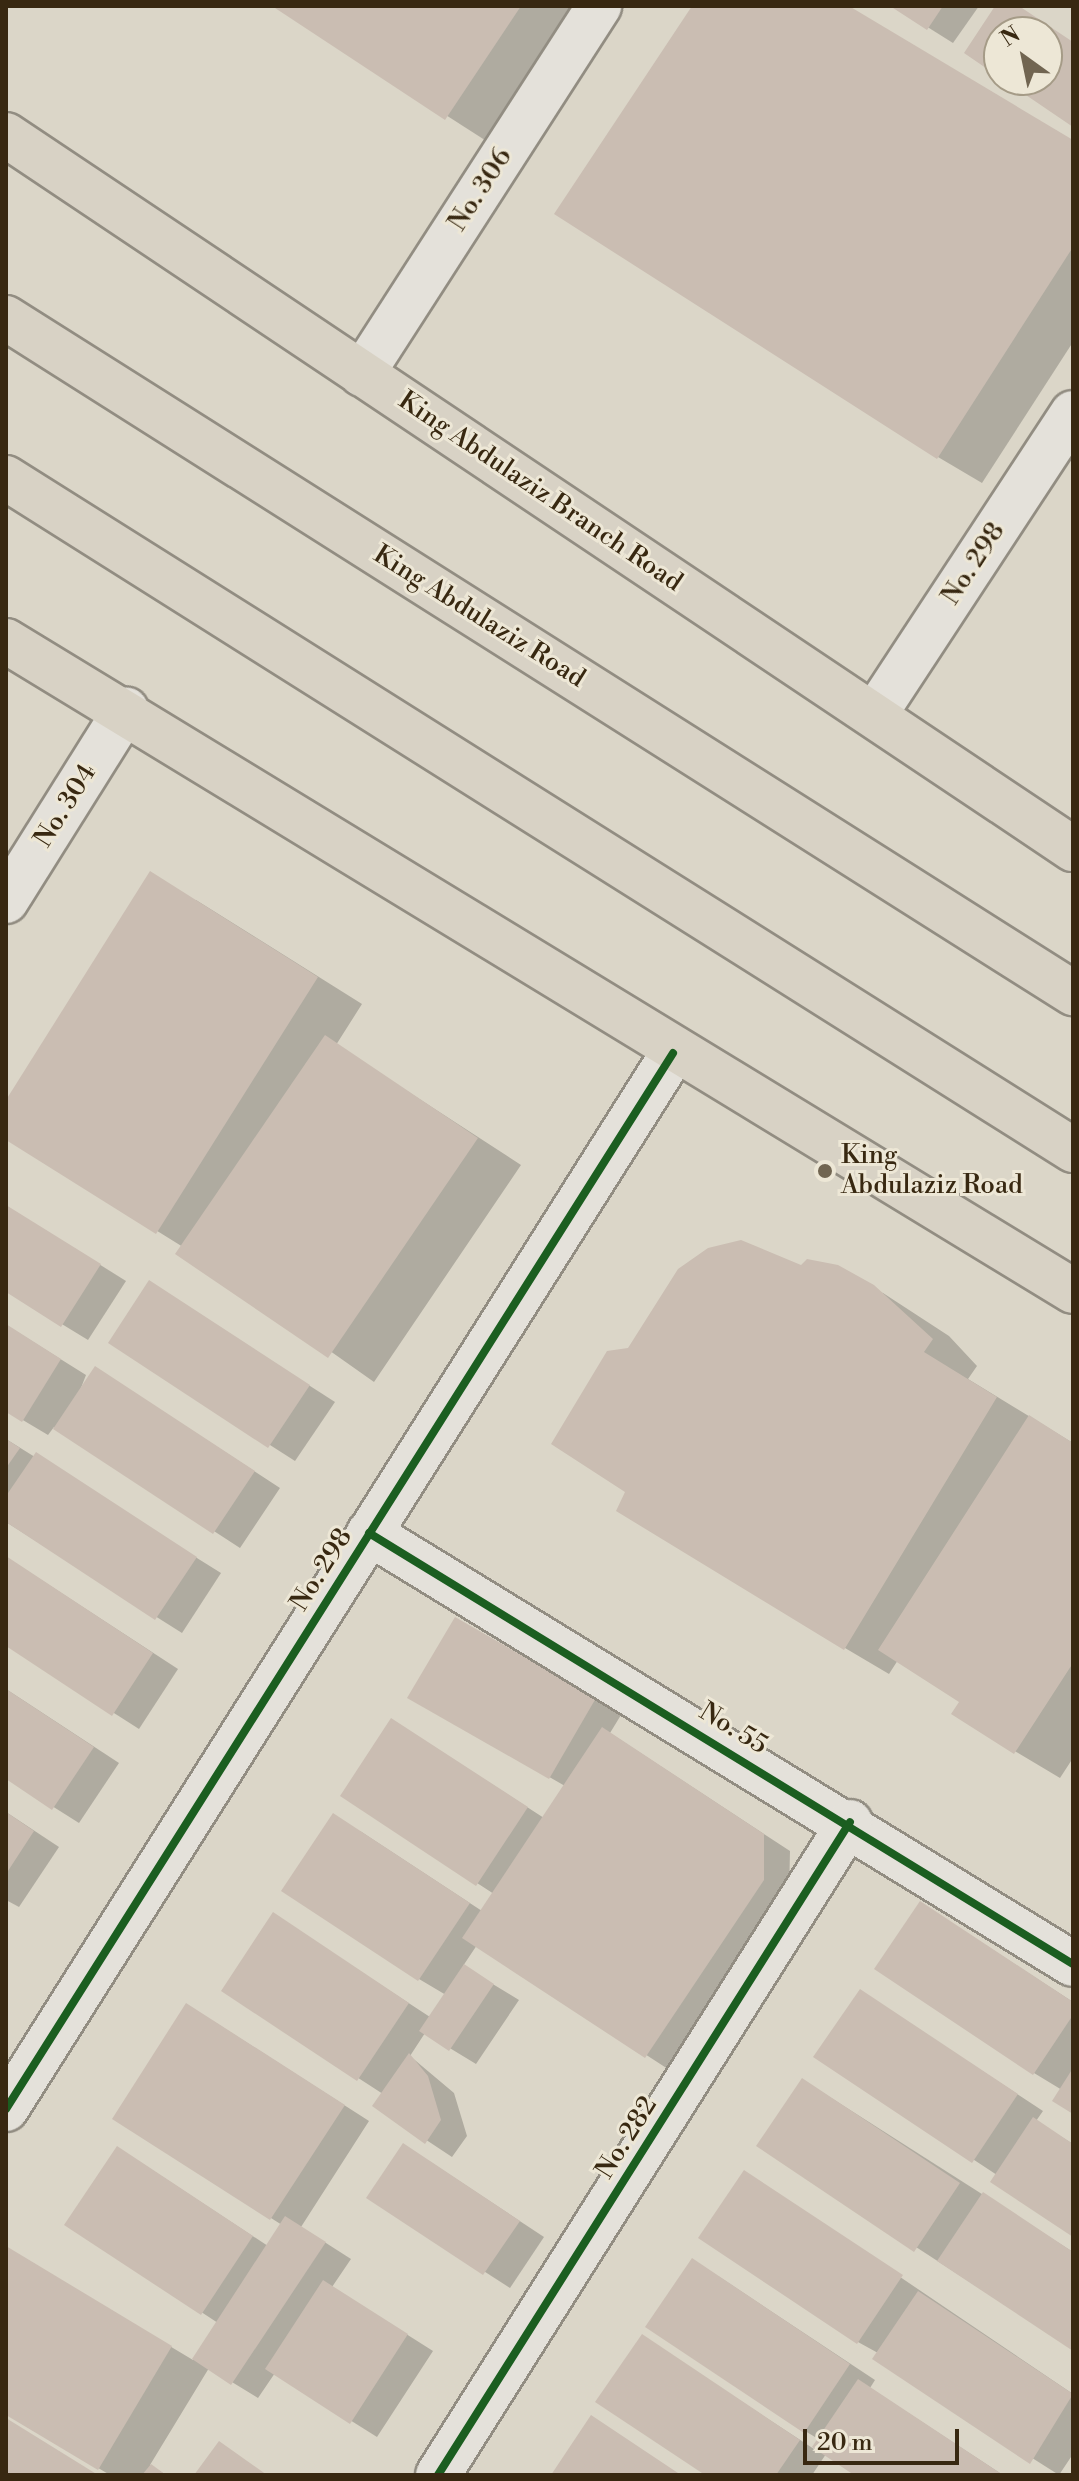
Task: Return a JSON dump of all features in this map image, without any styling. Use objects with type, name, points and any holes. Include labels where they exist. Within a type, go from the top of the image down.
[{"type":"main road","name":"King Abdulaziz Branch Road","points":[[6,135],[1073,849]]},
{"type":"main road","points":[[6,170],[209,272]]},
{"type":"main road","name":"King Abdulaziz Road","points":[[6,318],[1073,993]]},
{"type":"main road","points":[[6,478],[1073,1150]]},
{"type":"main road","points":[[6,617],[126,710]]},
{"type":"main road","points":[[6,641],[126,710],[673,1053],[1073,1291]]},
{"type":"street","name":"No. 306","points":[[362,374],[599,6]]},
{"type":"street","name":"No. 298","points":[[875,714],[1073,413]]},
{"type":"street","name":"No. 304","points":[[6,901],[126,710]]},
{"type":"street","name":"No. 298","points":[[6,2109],[673,1053]]},
{"type":"street","name":"No. 55","points":[[369,1533],[850,1822],[1073,1964]]},
{"type":"street","name":"No. 282","points":[[438,2475],[850,1822]]},
{"type":"building","points":[[272,6],[521,6],[445,120]]},
{"type":"building","points":[[692,6],[849,6],[983,86],[983,96],[999,96],[1073,140],[1073,247],[937,459],[554,214]]},
{"type":"building","points":[[890,6],[943,6],[927,30]]},
{"type":"building","points":[[995,6],[1019,6],[1034,16],[988,16]]},
{"type":"building","points":[[983,24],[983,66],[964,53]]},
{"type":"building","points":[[1063,35],[1073,42],[1073,127],[1027,96],[1063,96]]},
{"type":"building","points":[[150,871],[318,977],[156,1234],[6,1140],[6,1100]]},
{"type":"building","points":[[325,1035],[478,1138],[328,1358],[175,1254]]},
{"type":"building","points":[[6,1205],[101,1264],[61,1327],[6,1292]]},
{"type":"building","points":[[741,1240],[801,1265],[807,1259],[838,1265],[874,1285],[933,1339],[924,1352],[997,1397],[844,1650],[616,1511],[625,1492],[551,1444],[607,1351],[628,1348],[678,1269],[708,1248]]},
{"type":"building","points":[[149,1280],[310,1385],[268,1448],[108,1343]]},
{"type":"building","points":[[6,1324],[61,1359],[22,1422],[6,1412]]},
{"type":"building","points":[[95,1366],[255,1471],[213,1534],[53,1429]]},
{"type":"building","points":[[1029,1415],[1073,1443],[1073,1663],[1014,1754],[951,1714],[959,1702],[878,1650]]},
{"type":"building","points":[[6,1439],[20,1448],[6,1468]]},
{"type":"building","points":[[36,1452],[197,1557],[155,1620],[6,1522],[6,1496]]},
{"type":"building","points":[[6,1556],[153,1653],[112,1716],[6,1646]]},
{"type":"building","points":[[455,1617],[596,1698],[549,1779],[407,1698]]},
{"type":"building","points":[[6,1689],[94,1747],[52,1810],[6,1779]]},
{"type":"building","points":[[391,1718],[528,1807],[476,1886],[340,1796]]},
{"type":"building","points":[[602,1727],[764,1834],[764,1880],[645,2058],[462,1938]]},
{"type":"building","points":[[6,1812],[34,1831],[6,1874]]},
{"type":"building","points":[[333,1813],[470,1903],[418,1981],[281,1891]]},
{"type":"building","points":[[920,1901],[1073,2002],[1073,2015],[1033,2075],[874,1969]]},
{"type":"building","points":[[273,1912],[409,2003],[357,2081],[221,1991]]},
{"type":"building","points":[[464,1964],[494,1984],[449,2051],[419,2031]]},
{"type":"building","points":[[860,1989],[1018,2094],[972,2163],[813,2057]]},
{"type":"building","points":[[186,2003],[345,2105],[270,2220],[112,2119]]},
{"type":"building","points":[[409,2053],[428,2076],[441,2120],[425,2144],[372,2106]]},
{"type":"building","points":[[1073,2068],[1073,2114],[1052,2101]]},
{"type":"building","points":[[802,2078],[960,2183],[914,2252],[756,2146]]},
{"type":"building","points":[[1033,2117],[1073,2144],[1073,2237],[990,2182]]},
{"type":"building","points":[[403,2143],[520,2221],[483,2275],[366,2198]]},
{"type":"building","points":[[117,2146],[253,2236],[201,2315],[64,2225]]},
{"type":"building","points":[[744,2170],[903,2275],[857,2344],[698,2238]]},
{"type":"building","points":[[983,2192],[1073,2252],[1073,2351],[937,2261]]},
{"type":"building","points":[[285,2216],[326,2242],[231,2385],[192,2359]]},
{"type":"building","points":[[6,2246],[172,2346],[98,2470],[6,2415]]},
{"type":"building","points":[[692,2258],[850,2364],[804,2433],[645,2327]]},
{"type":"building","points":[[323,2280],[408,2334],[350,2424],[265,2369]]},
{"type":"building","points":[[918,2291],[1073,2394],[1030,2464],[872,2359]]},
{"type":"building","points":[[642,2334],[800,2440],[776,2475],[705,2475],[595,2402]]},
{"type":"building","points":[[858,2379],[1003,2475],[854,2475],[812,2447]]},
{"type":"building","points":[[591,2415],[681,2475],[551,2475]]},
{"type":"building","points":[[6,2418],[98,2475],[6,2475]]},
{"type":"building","points":[[219,2441],[267,2475],[194,2475]]},
{"type":"building","points":[[151,2464],[166,2475],[142,2475]]},
{"type":"cycle path","points":[[6,2109],[673,1053]]},
{"type":"cycle path","points":[[369,1533],[1073,1964]]},
{"type":"cycle path","points":[[438,2475],[850,1822]]},
{"type":"place","name":"King Abdulaziz Road","points":[[825,1171]]}]
